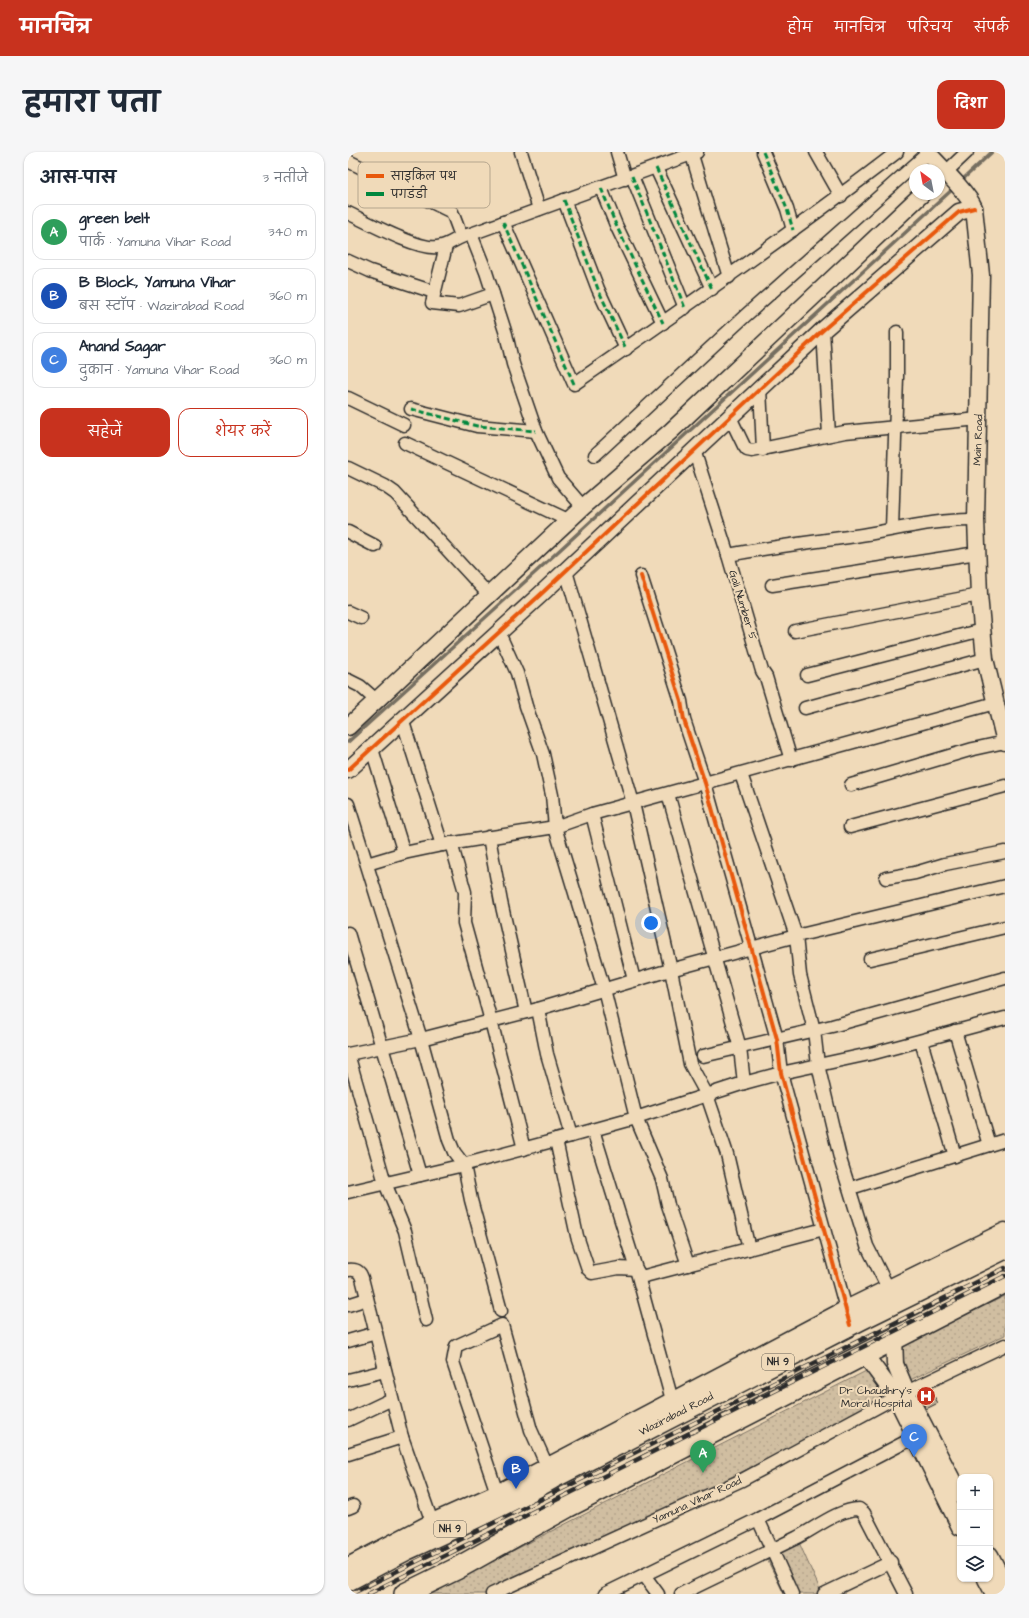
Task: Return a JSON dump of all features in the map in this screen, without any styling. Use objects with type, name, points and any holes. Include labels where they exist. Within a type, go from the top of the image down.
[{"type":"highway","name":"Wazirabad Road","points":[[348,1580],[407,1549],[520,1497],[549,1472],[848,1317],[1005,1248]]},
{"type":"highway","points":[[406,1594],[456,1569],[567,1507],[1005,1282]]},
{"type":"highway","points":[[549,1472],[567,1507]]},
{"type":"highway","points":[[520,1497],[535,1525]]},
{"type":"street","points":[[521,152],[539,209]]},
{"type":"street","points":[[617,152],[685,308]]},
{"type":"street","points":[[763,152],[787,209],[793,230]]},
{"type":"street","points":[[816,152],[841,196]]},
{"type":"street","points":[[503,222],[574,384],[730,277],[841,196],[897,152]]},
{"type":"street","points":[[595,455],[745,316],[928,152],[936,164]]},
{"type":"street","points":[[945,174],[967,152]]},
{"type":"street","points":[[348,213],[422,246],[436,248],[446,246],[466,235],[629,178],[693,153],[730,277]]},
{"type":"street","points":[[348,161],[358,166]]},
{"type":"street","points":[[656,168],[712,288]]},
{"type":"street","points":[[348,770],[403,722],[823,330],[959,212],[972,205],[945,176]]},
{"type":"street","points":[[600,188],[663,323]]},
{"type":"street","points":[[564,200],[598,289],[626,349]]},
{"type":"street","points":[[348,727],[488,595],[583,508],[671,431],[916,200]]},
{"type":"street","name":"Main Road","points":[[972,205],[981,266],[976,520],[979,595],[985,659],[1005,742]]},
{"type":"street","points":[[444,208],[452,212],[466,235],[493,294],[506,334],[513,364],[536,431],[558,478],[583,508]]},
{"type":"street","points":[[432,300],[446,246]]},
{"type":"street","points":[[348,261],[432,300],[459,306],[493,294]]},
{"type":"street","points":[[823,330],[829,435]]},
{"type":"street","points":[[892,529],[896,332]]},
{"type":"street","points":[[760,388],[763,450]]},
{"type":"street","points":[[348,398],[404,425]]},
{"type":"street","points":[[412,409],[477,426],[536,431]]},
{"type":"street","points":[[730,417],[747,450],[752,452],[829,435],[979,419]]},
{"type":"street","points":[[406,443],[570,521]]},
{"type":"street","name":"Gali Number 5","points":[[694,450],[791,760]]},
{"type":"street","points":[[348,468],[385,486],[395,493],[488,595]]},
{"type":"street","points":[[728,555],[925,523],[976,520]]},
{"type":"street","points":[[348,532],[375,546]]},
{"type":"street","points":[[772,586],[977,553]]},
{"type":"street","points":[[566,571],[633,803],[671,970],[690,1064],[707,1095],[727,1154],[750,1249]]},
{"type":"street","points":[[641,576],[681,701],[684,720],[706,783],[777,1039],[781,1073],[848,1317]]},
{"type":"street","points":[[795,631],[979,595]]},
{"type":"street","points":[[348,612],[361,618]]},
{"type":"street","points":[[807,675],[982,630]]},
{"type":"street","points":[[499,633],[517,673],[526,706],[543,754],[552,795],[555,827],[604,989],[636,1118],[662,1179],[668,1205],[688,1265]]},
{"type":"street","points":[[805,708],[985,659]]},
{"type":"street","points":[[348,680],[360,686],[376,700]]},
{"type":"street","points":[[367,864],[404,853],[446,844],[555,827],[592,814],[995,703]]},
{"type":"street","points":[[403,722],[446,844],[465,892],[464,923],[524,1149]]},
{"type":"street","points":[[851,785],[973,749],[1005,742]]},
{"type":"street","points":[[372,749],[404,853]]},
{"type":"street","points":[[741,774],[796,936],[800,975],[814,1030],[818,1065],[841,1162],[867,1246],[888,1288]]},
{"type":"street","points":[[850,827],[1005,786]]},
{"type":"street","points":[[668,794],[740,1048],[744,1083]]},
{"type":"street","points":[[348,804],[421,1039],[449,1140],[454,1152],[464,1165],[470,1200],[501,1312]]},
{"type":"street","points":[[592,814],[634,980]]},
{"type":"street","points":[[489,837],[501,902],[532,1011],[547,1054],[571,1136]]},
{"type":"street","points":[[886,878],[915,873],[945,864],[1005,852]]},
{"type":"street","points":[[426,1320],[405,1231],[385,1183],[348,1054],[421,1039],[532,1011],[634,980],[796,936],[1005,886]]},
{"type":"street","points":[[870,959],[1005,927]]},
{"type":"street","points":[[348,933],[420,1175]]},
{"type":"street","points":[[703,1056],[814,1030],[1005,978]]},
{"type":"street","points":[[348,1191],[464,1165],[636,1118],[744,1083],[781,1073],[874,1053],[1005,1018]]},
{"type":"street","points":[[955,1031],[989,1145]]},
{"type":"street","points":[[921,1041],[955,1156]]},
{"type":"street","points":[[593,1130],[636,1269],[672,1400]]},
{"type":"street","points":[[556,1140],[577,1236],[588,1269],[592,1273],[620,1268],[636,1269]]},
{"type":"street","points":[[858,1186],[1005,1140]]},
{"type":"street","points":[[636,1269],[641,1277],[824,1229]]},
{"type":"street","points":[[348,1566],[432,1522],[549,1472],[672,1400],[848,1317],[888,1288],[1005,1231]]},
{"type":"street","points":[[348,1270],[355,1270],[361,1273],[402,1437],[432,1522]]},
{"type":"street","points":[[348,1305],[367,1299]]},
{"type":"street","points":[[497,1493],[453,1362],[456,1346],[502,1325],[531,1430],[549,1472]]},
{"type":"street","points":[[348,1341],[376,1333]]},
{"type":"street","points":[[894,1338],[895,1364],[901,1395],[915,1437],[957,1520]]},
{"type":"street","name":"Yamuna Vihar Road","points":[[492,1594],[742,1480],[901,1395],[1005,1345]]},
{"type":"street","points":[[865,1355],[901,1395],[957,1490]]},
{"type":"street","points":[[348,1380],[385,1371]]},
{"type":"street","points":[[348,1420],[392,1399]]},
{"type":"street","points":[[348,1454],[402,1437]]},
{"type":"street","points":[[605,1594],[758,1519],[915,1437]]},
{"type":"street","points":[[680,1594],[797,1538],[841,1513],[851,1509],[859,1509],[864,1513],[891,1562],[906,1594]]},
{"type":"street","points":[[758,1519],[792,1594]]},
{"type":"street","points":[[993,1561],[1005,1585]]},
{"type":"street","points":[[824,1594],[891,1562]]},
{"type":"street","points":[[644,1575],[658,1594]]},
{"type":"street","points":[[988,1582],[994,1594]]},
{"type":"shaded area","points":[[1005,1296],[1005,1335],[910,1380],[899,1347]]},
{"type":"shaded area","points":[[872,1368],[886,1401],[493,1594],[428,1594]]},
{"type":"shaded area","points":[[797,1538],[822,1594],[784,1594],[764,1553]]},
{"type":"building","points":[[930,1389],[938,1403],[926,1409],[919,1395]]},
{"type":"waterway","points":[[961,181],[992,152]]},
{"type":"waterway","points":[[348,742],[539,569],[955,187]]},
{"type":"railway","points":[[351,1594],[1005,1268]]},
{"type":"railway","points":[[368,1594],[1005,1276]]},
{"type":"marked path","points":[[763,152],[787,209],[793,230]]},
{"type":"marked path","points":[[656,168],[712,289]]},
{"type":"marked path","points":[[632,176],[685,308]]},
{"type":"marked path","points":[[601,188],[616,225],[663,323]]},
{"type":"marked path","points":[[564,200],[598,289],[626,349]]},
{"type":"marked path","points":[[503,222],[574,384]]},
{"type":"marked path","points":[[411,409],[477,426],[536,431]]},
{"type":"cycle path","points":[[348,770],[540,595],[823,330],[959,212],[974,208]]},
{"type":"cycle path","points":[[641,576],[681,701],[684,720],[705,783],[777,1039],[781,1073],[850,1325]]},
{"type":"place","name":"Dr Chaudhry's Moral Hospital","points":[[926,1396]]},
{"type":"place","name":"Anand Sagar","points":[[914,1457]]},
{"type":"place","name":"green belt","points":[[703,1473]]},
{"type":"place","name":"B Block, Yamuna Vihar","points":[[516,1489]]}]
